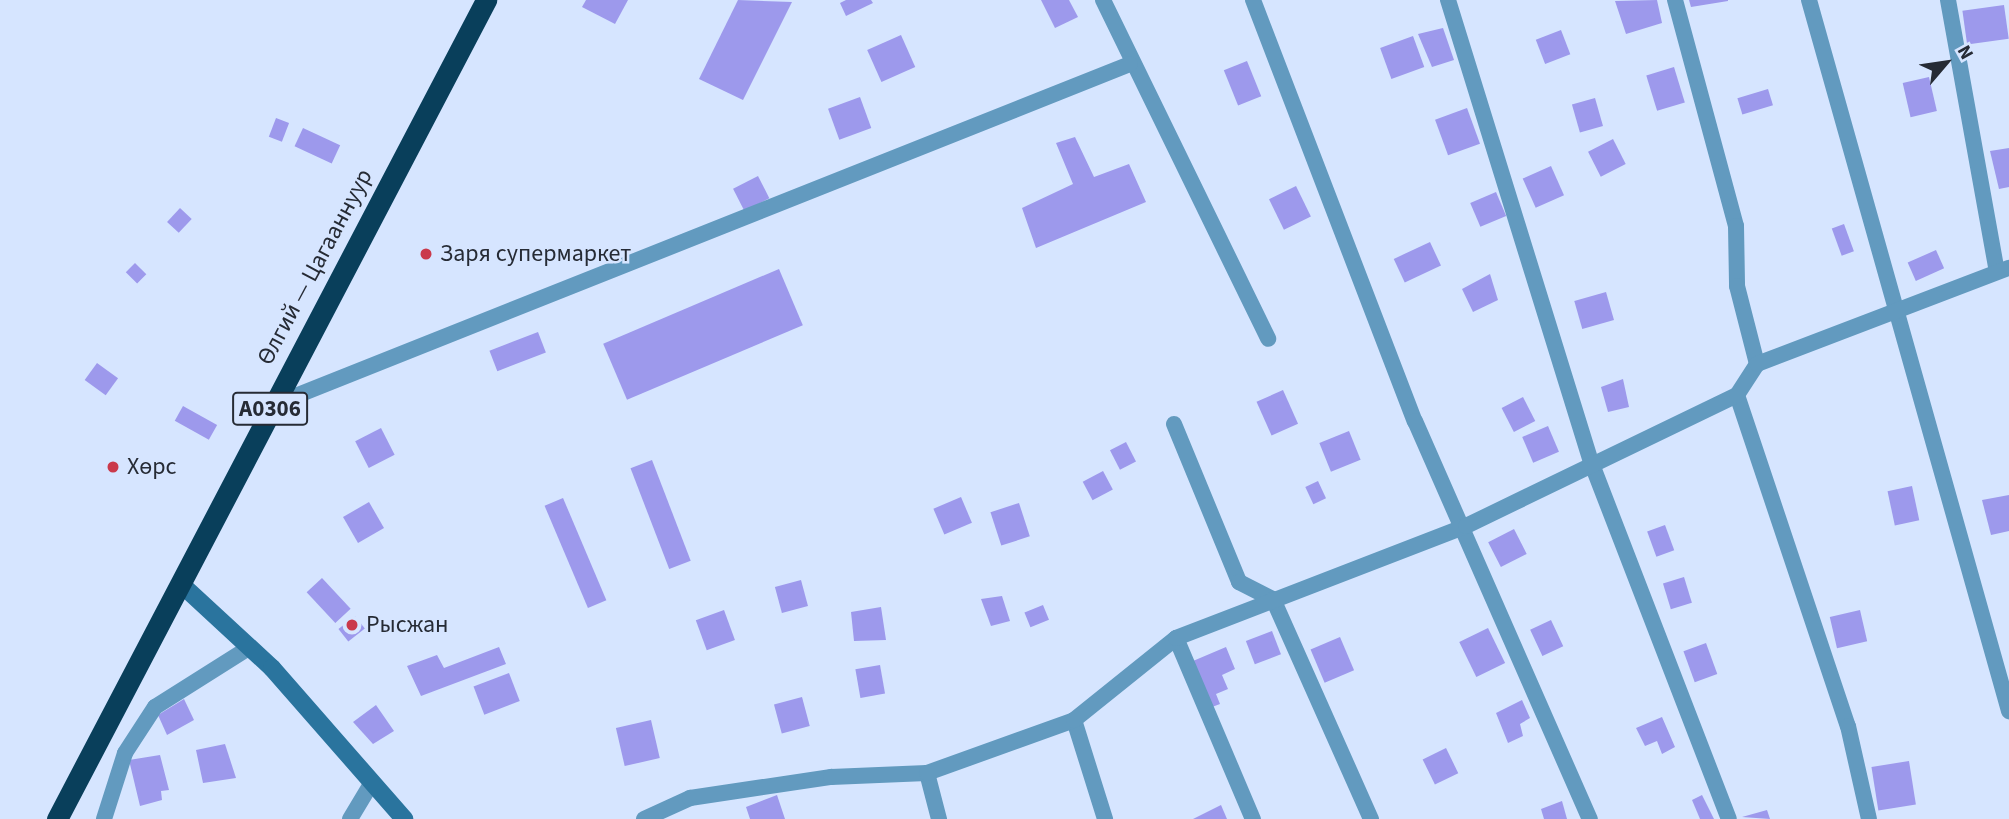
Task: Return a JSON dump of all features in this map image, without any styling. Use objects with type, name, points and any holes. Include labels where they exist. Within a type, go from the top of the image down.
[{"type":"highway","name":"Өлгий — Цагааннуур","points":[[57,819],[272,404],[486,0]]},
{"type":"street","points":[[1103,0],[1130,64],[1268,339]]},
{"type":"street","points":[[1253,0],[1415,421],[1466,526],[1590,819]]},
{"type":"street","points":[[1448,0],[1592,467],[1729,819]]},
{"type":"street","points":[[1675,0],[1735,226],[1737,286],[1757,364]]},
{"type":"street","points":[[1809,0],[1894,312],[2009,711]]},
{"type":"street","points":[[644,819],[691,798],[831,777],[927,773],[1074,720],[1176,638],[1466,526],[1592,467],[1737,394],[1757,364],[2003,270],[1948,0]]},
{"type":"street","points":[[272,404],[1130,64]]},
{"type":"street","points":[[1737,394],[1847,726],[1869,819]]},
{"type":"street","points":[[1174,424],[1240,582],[1273,599],[1371,819]]},
{"type":"street","points":[[181,584],[250,648],[404,819]]},
{"type":"street","points":[[1176,638],[1252,819]]},
{"type":"street","points":[[104,819],[125,753],[155,706],[250,648]]},
{"type":"street","points":[[1074,720],[1105,819]]},
{"type":"street","points":[[927,773],[939,819]]},
{"type":"street","points":[[350,819],[371,784]]},
{"type":"building","points":[[586,0],[628,0],[615,24],[582,7]]},
{"type":"building","points":[[738,0],[792,2],[743,100],[699,79]]},
{"type":"building","points":[[846,0],[871,0],[873,3],[846,16],[840,3]]},
{"type":"building","points":[[1041,0],[1069,0],[1078,17],[1055,28]]},
{"type":"building","points":[[1657,0],[1662,23],[1626,34],[1615,1]]},
{"type":"building","points":[[1689,0],[1728,0],[1728,1],[1691,7]]},
{"type":"building","points":[[2004,5],[2009,39],[1967,45],[1962,11]]},
{"type":"building","points":[[1443,28],[1454,60],[1432,67],[1418,34]]},
{"type":"building","points":[[1561,30],[1570,54],[1545,64],[1536,40]]},
{"type":"building","points":[[901,35],[915,67],[881,82],[867,50]]},
{"type":"building","points":[[1413,36],[1424,67],[1391,79],[1380,48]]},
{"type":"building","points":[[1247,61],[1261,96],[1238,106],[1224,70]]},
{"type":"building","points":[[1674,67],[1685,102],[1657,111],[1646,75]]},
{"type":"building","points":[[1929,77],[1937,111],[1911,117],[1903,83]]},
{"type":"building","points":[[1768,89],[1773,105],[1742,115],[1737,98]]},
{"type":"building","points":[[860,97],[871,128],[839,140],[828,109]]},
{"type":"building","points":[[1595,98],[1603,126],[1580,132],[1572,105]]},
{"type":"building","points":[[1467,108],[1480,144],[1448,155],[1435,120]]},
{"type":"building","points":[[276,118],[289,123],[282,142],[269,137]]},
{"type":"building","points":[[303,128],[340,145],[332,163],[295,146]]},
{"type":"building","points":[[1075,137],[1094,177],[1129,164],[1146,202],[1036,248],[1022,208],[1073,184],[1056,143]]},
{"type":"building","points":[[1613,139],[1626,164],[1601,177],[1588,152]]},
{"type":"building","points":[[2009,148],[2009,187],[1999,189],[1990,151]]},
{"type":"building","points":[[1551,166],[1564,195],[1536,208],[1523,179]]},
{"type":"building","points":[[758,176],[769,198],[744,211],[733,189]]},
{"type":"building","points":[[1296,186],[1311,217],[1284,230],[1269,199]]},
{"type":"building","points":[[1496,192],[1506,216],[1480,227],[1470,203]]},
{"type":"building","points":[[180,208],[192,219],[179,233],[167,222]]},
{"type":"building","points":[[1844,224],[1854,251],[1842,256],[1832,228]]},
{"type":"building","points":[[1430,242],[1441,266],[1405,282],[1394,259]]},
{"type":"building","points":[[1936,250],[1944,268],[1916,281],[1908,263]]},
{"type":"building","points":[[135,263],[146,274],[137,284],[126,272]]},
{"type":"building","points":[[779,269],[803,325],[627,400],[603,344]]},
{"type":"building","points":[[1490,274],[1498,300],[1473,312],[1462,289]]},
{"type":"building","points":[[1606,292],[1614,320],[1582,329],[1574,301]]},
{"type":"building","points":[[538,332],[546,353],[497,371],[489,351]]},
{"type":"building","points":[[97,363],[118,378],[106,395],[85,380]]},
{"type":"building","points":[[1623,379],[1629,407],[1608,412],[1601,387]]},
{"type":"building","points":[[1283,390],[1298,424],[1272,436],[1257,402]]},
{"type":"building","points":[[1523,397],[1535,421],[1514,432],[1502,408]]},
{"type":"building","points":[[183,406],[217,425],[209,440],[175,421]]},
{"type":"building","points":[[1548,426],[1559,452],[1533,463],[1522,437]]},
{"type":"building","points":[[381,428],[395,455],[369,468],[355,441]]},
{"type":"building","points":[[1349,431],[1361,460],[1331,472],[1319,443]]},
{"type":"building","points":[[1126,442],[1136,462],[1120,470],[1110,450]]},
{"type":"building","points":[[652,460],[691,561],[669,569],[631,468]]},
{"type":"building","points":[[1103,471],[1113,490],[1093,500],[1083,482]]},
{"type":"building","points":[[1318,481],[1326,498],[1313,504],[1305,487]]},
{"type":"building","points":[[1912,486],[1919,520],[1895,525],[1888,491]]},
{"type":"building","points":[[2009,495],[2009,531],[1991,535],[1982,500]]},
{"type":"building","points":[[961,497],[972,523],[944,534],[933,509]]},
{"type":"building","points":[[563,498],[606,600],[588,608],[545,506]]},
{"type":"building","points":[[369,502],[384,528],[358,543],[343,517]]},
{"type":"building","points":[[1019,503],[1030,536],[1001,546],[990,512]]},
{"type":"building","points":[[1665,525],[1674,550],[1656,557],[1647,531]]},
{"type":"building","points":[[1514,529],[1527,554],[1501,567],[1488,542]]},
{"type":"building","points":[[1684,577],[1692,603],[1671,609],[1663,583]]},
{"type":"building","points":[[322,578],[351,609],[335,623],[307,592]]},
{"type":"building","points":[[801,580],[808,606],[782,613],[775,587]]},
{"type":"building","points":[[1002,596],[1010,621],[991,626],[981,599]]},
{"type":"building","points":[[1043,605],[1049,620],[1030,627],[1024,612]]},
{"type":"building","points":[[881,607],[886,640],[854,641],[851,612]]},
{"type":"building","points":[[724,610],[735,640],[707,650],[696,620]]},
{"type":"building","points":[[1860,610],[1867,641],[1837,648],[1830,617]]},
{"type":"building","points":[[355,616],[365,629],[348,642],[338,629]]},
{"type":"building","points":[[1551,620],[1563,646],[1542,656],[1530,630]]},
{"type":"building","points":[[1488,628],[1505,663],[1476,677],[1459,642]]},
{"type":"building","points":[[1272,631],[1281,654],[1255,664],[1246,641]]},
{"type":"building","points":[[1340,637],[1354,670],[1325,683],[1311,650]]},
{"type":"building","points":[[1706,643],[1717,674],[1695,682],[1683,651]]},
{"type":"building","points":[[499,647],[506,664],[421,696],[407,666],[437,655],[444,668]]},
{"type":"building","points":[[1226,647],[1235,669],[1222,675],[1228,689],[1216,694],[1220,704],[1212,707],[1193,661]]},
{"type":"building","points":[[880,665],[885,694],[860,698],[855,669]]},
{"type":"building","points":[[509,673],[520,701],[484,715],[474,687]]},
{"type":"building","points":[[802,697],[810,726],[782,733],[774,705]]},
{"type":"building","points":[[184,699],[194,720],[167,735],[158,715]]},
{"type":"building","points":[[1522,700],[1530,718],[1520,724],[1523,736],[1508,743],[1496,713]]},
{"type":"building","points":[[376,705],[394,731],[373,744],[353,722]]},
{"type":"building","points":[[1662,717],[1675,747],[1662,754],[1657,741],[1645,746],[1636,728]]},
{"type":"building","points":[[651,720],[660,758],[625,766],[616,728]]},
{"type":"building","points":[[225,744],[236,778],[203,783],[196,750]]},
{"type":"building","points":[[1446,748],[1458,773],[1435,785],[1423,759]]},
{"type":"building","points":[[160,755],[169,790],[161,791],[162,800],[140,806],[129,760]]},
{"type":"building","points":[[1909,761],[1916,804],[1878,810],[1871,767]]},
{"type":"building","points":[[777,795],[785,819],[750,819],[746,807]]},
{"type":"building","points":[[1702,795],[1714,819],[1700,819],[1692,800]]},
{"type":"building","points":[[1562,801],[1567,819],[1544,819],[1541,809]]},
{"type":"building","points":[[1221,805],[1227,819],[1193,819]]},
{"type":"building","points":[[1767,810],[1770,819],[1742,817]]},
{"type":"place","name":"Заря супермаркет","points":[[426,254]]},
{"type":"place","name":"Хөрс","points":[[113,467]]},
{"type":"place","name":"Рысжан","points":[[352,625]]}]
